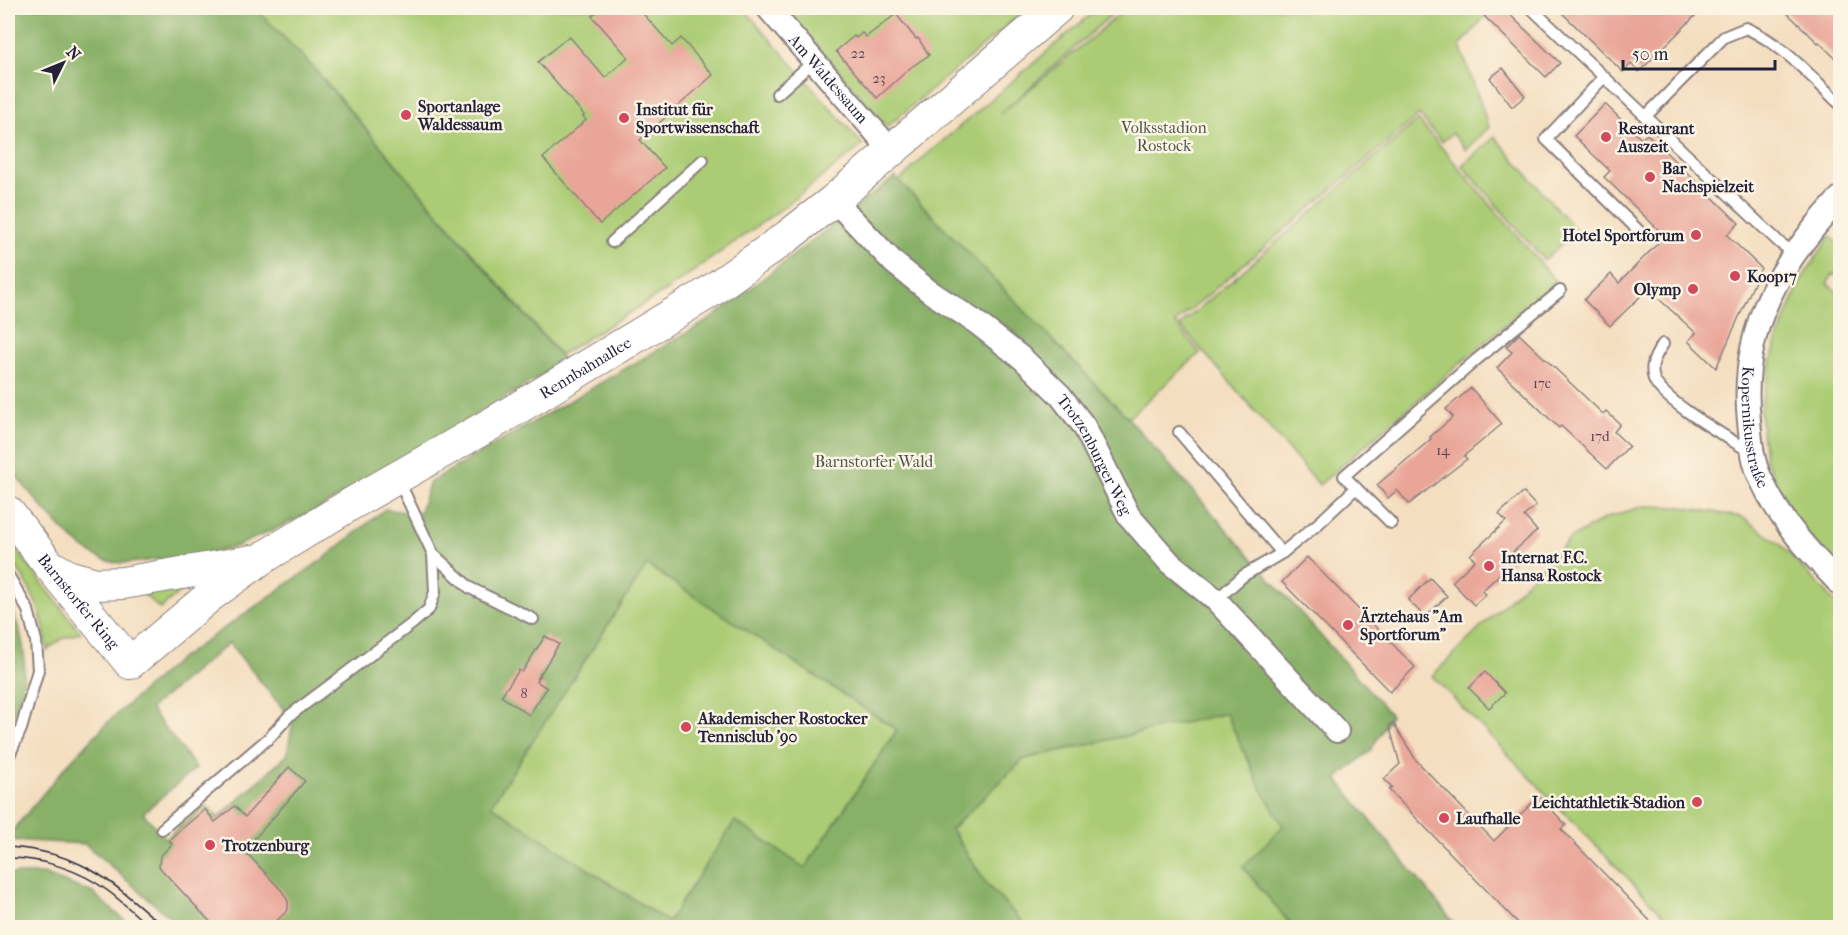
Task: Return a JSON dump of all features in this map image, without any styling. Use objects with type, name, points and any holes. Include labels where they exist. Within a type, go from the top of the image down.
[{"type":"street","name":"Am Waldessaum","points":[[768,8],[886,145]]},
{"type":"street","points":[[886,145],[1057,8]]},
{"type":"street","name":"Rennbahnallee","points":[[130,663],[211,595],[261,559],[708,293],[834,200],[886,145]]},
{"type":"street","name":"Kopernikusstraße","points":[[1840,198],[1794,252],[1763,308],[1754,335],[1746,396],[1752,453],[1760,479],[1803,546],[1840,584]]},
{"type":"street","name":"Trotzenburger Weg","points":[[834,200],[894,263],[929,291],[977,322],[1023,359],[1060,395],[1084,426],[1130,516],[1170,562],[1216,600],[1337,731]]},
{"type":"street","name":"Barnstorfer Ring","points":[[10,517],[130,663]]},
{"type":"street","name":"Rennbahnallee","points":[[49,565],[70,577],[96,584],[123,583],[261,559]]},
{"type":"lane","points":[[1531,8],[1781,244],[1794,252]]},
{"type":"lane","points":[[1645,117],[1724,37],[1746,28],[1766,37],[1780,47],[1840,104]]},
{"type":"lane","points":[[777,94],[814,61]]},
{"type":"lane","points":[[1604,77],[1546,140],[1644,236]]},
{"type":"lane","points":[[612,242],[703,160]]},
{"type":"lane","points":[[1391,523],[1344,476],[1476,360],[1560,291]]},
{"type":"lane","points":[[1663,344],[1653,360],[1654,380],[1665,393],[1697,418],[1752,453]]},
{"type":"lane","points":[[1179,432],[1282,553]]},
{"type":"lane","points":[[397,478],[433,554],[470,588],[533,619]]},
{"type":"lane","points":[[1216,600],[1243,576],[1282,553],[1319,523],[1356,488]]},
{"type":"lane","points":[[162,829],[270,737],[289,716],[429,609],[435,592],[433,554]]},
{"type":"lane","points":[[8,575],[28,610],[36,641],[38,670],[21,729],[8,758]]},
{"type":"green space","points":[[8,8],[255,8],[310,64],[565,362],[317,510],[237,546],[163,568],[161,559],[118,563],[105,560],[92,553],[78,544],[52,519],[8,466]]},
{"type":"green space","points":[[255,8],[743,8],[863,145],[784,207],[668,289],[560,355],[310,64]]},
{"type":"green space","points":[[783,8],[1028,8],[887,127]]},
{"type":"green space","name":"Volksstadion Rostock","points":[[1098,8],[1119,8],[1000,114],[1127,8],[1492,8],[1460,46],[1489,127],[1466,150],[1452,133],[1442,142],[1419,115],[1175,323],[1200,353],[1128,418],[899,181]]},
{"type":"green space","points":[[1418,120],[1556,281],[1319,485],[1180,325]]},
{"type":"green space","points":[[1495,137],[1576,231],[1544,260],[1462,165]]},
{"type":"green space","name":"Barnstorfer Wald","points":[[895,177],[1128,418],[1391,715],[1371,750],[1337,779],[1457,927],[1293,927],[1243,867],[1283,826],[1261,788],[1226,713],[1024,759],[951,829],[988,886],[1027,927],[181,927],[85,844],[8,840],[8,836],[67,765],[110,720],[177,661],[326,557],[385,509],[419,514],[430,482],[709,320]],"holes":[[[647,565],[897,730],[805,868],[735,821],[668,922],[491,805]],[[229,643],[293,721],[287,755],[218,818],[205,804],[166,839],[143,813],[196,768],[150,709]]]},
{"type":"green space","points":[[1830,236],[1840,245],[1840,270],[1827,283],[1840,294],[1840,572],[1795,519],[1765,459],[1760,410],[1776,343],[1800,282]]},
{"type":"green space","name":"Leichtathletik-Stadion","points":[[1644,506],[1683,507],[1742,517],[1780,544],[1840,607],[1840,927],[1675,927],[1432,676],[1571,538],[1606,518]]},
{"type":"green space","name":"Akademischer Rostocker Tennisclub '90","points":[[604,524],[897,730],[773,916],[650,927],[438,785]]},
{"type":"green space","points":[[10,548],[15,548],[81,633],[62,639],[47,651],[40,614],[31,591],[11,558],[8,551]]},
{"type":"green space","points":[[201,574],[160,609],[137,588]]},
{"type":"green space","points":[[8,605],[17,623],[23,644],[24,676],[19,703],[8,731]]},
{"type":"green space","points":[[1226,713],[1261,788],[1284,826],[1243,867],[1293,927],[1027,927],[988,886],[951,829],[1024,759]]},
{"type":"green space","points":[[8,874],[43,874],[93,893],[132,927],[8,927]]},
{"type":"building","name":"Institut für Sportwissenschaft","points":[[602,8],[638,8],[672,46],[681,38],[713,75],[640,140],[665,168],[600,224],[543,158],[586,120],[538,62],[569,36],[605,78],[628,57],[592,16]]},
{"type":"building","points":[[1492,8],[1503,8],[1560,63],[1546,77],[1484,16]]},
{"type":"building","points":[[1557,8],[1703,8],[1639,72],[1631,64],[1623,72]]},
{"type":"building","points":[[1782,8],[1840,8],[1840,63],[1819,42]]},
{"type":"building","points":[[896,14],[916,39],[918,38],[929,55],[910,68],[877,98],[836,51],[854,36],[856,38],[862,33],[866,37]]},
{"type":"building","points":[[1503,68],[1525,96],[1512,107],[1490,78]]},
{"type":"building","name":"Hotel Sportforum","points":[[1605,104],[1641,139],[1647,134],[1739,223],[1727,235],[1761,268],[1716,368],[1688,341],[1696,333],[1648,289],[1610,326],[1584,300],[1611,274],[1619,283],[1665,236],[1604,177],[1610,171],[1574,136]]},
{"type":"building","points":[[1519,334],[1603,414],[1606,411],[1620,424],[1614,432],[1629,446],[1607,469],[1561,426],[1559,428],[1497,368],[1512,352],[1506,347]]},
{"type":"building","points":[[1471,388],[1502,424],[1464,456],[1467,459],[1409,504],[1397,490],[1388,498],[1377,485],[1453,417],[1446,409]]},
{"type":"building","points":[[1523,492],[1536,506],[1524,516],[1537,531],[1513,552],[1518,557],[1482,591],[1486,594],[1474,605],[1452,582],[1475,560],[1470,555],[1506,521],[1499,514]]},
{"type":"building","name":"Ärztehaus \"Am Sportforum\"","points":[[1307,557],[1415,667],[1390,692],[1282,582]]},
{"type":"building","points":[[1430,578],[1447,596],[1425,617],[1408,600]]},
{"type":"building","points":[[545,636],[559,644],[536,681],[547,688],[529,715],[501,696],[519,670],[522,672]]},
{"type":"building","points":[[1485,672],[1505,693],[1489,708],[1469,688]]},
{"type":"building","name":"Laufhalle","points":[[1393,723],[1416,760],[1494,841],[1539,796],[1566,825],[1561,829],[1656,927],[1522,927],[1389,790],[1392,787],[1384,779],[1400,764],[1389,725]]},
{"type":"building","name":"Trotzenburg","points":[[289,767],[305,781],[243,849],[282,891],[288,901],[288,910],[270,927],[215,927],[161,869],[160,856],[172,844],[169,840],[205,809],[215,822],[235,806],[245,817]]},
{"type":"tram line","points":[[8,847],[57,855],[76,862],[111,883],[165,928]]},
{"type":"tram line","points":[[8,858],[34,860],[73,871],[114,895],[150,928]]},
{"type":"place","name":"Sportanlage Waldessaum","points":[[406,115]]},
{"type":"place","name":"Institut für Sportwissenschaft","points":[[624,118]]},
{"type":"place","name":"Restaurant Auszeit","points":[[1606,137]]},
{"type":"place","name":"Bar Nachspielzeit","points":[[1650,177]]},
{"type":"place","name":"Hotel Sportforum","points":[[1696,235]]},
{"type":"place","name":"Koop17","points":[[1735,276]]},
{"type":"place","name":"Olymp","points":[[1693,289]]},
{"type":"place","name":"Internat F.C. Hansa Rostock","points":[[1489,566]]},
{"type":"place","name":"Ärztehaus \"Am Sportforum\"","points":[[1348,625]]},
{"type":"place","name":"Akademischer Rostocker Tennisclub '90","points":[[686,727]]},
{"type":"place","name":"Leichtathletik-Stadion","points":[[1697,802]]},
{"type":"place","name":"Laufhalle","points":[[1444,818]]},
{"type":"place","name":"Trotzenburg","points":[[210,845]]}]
